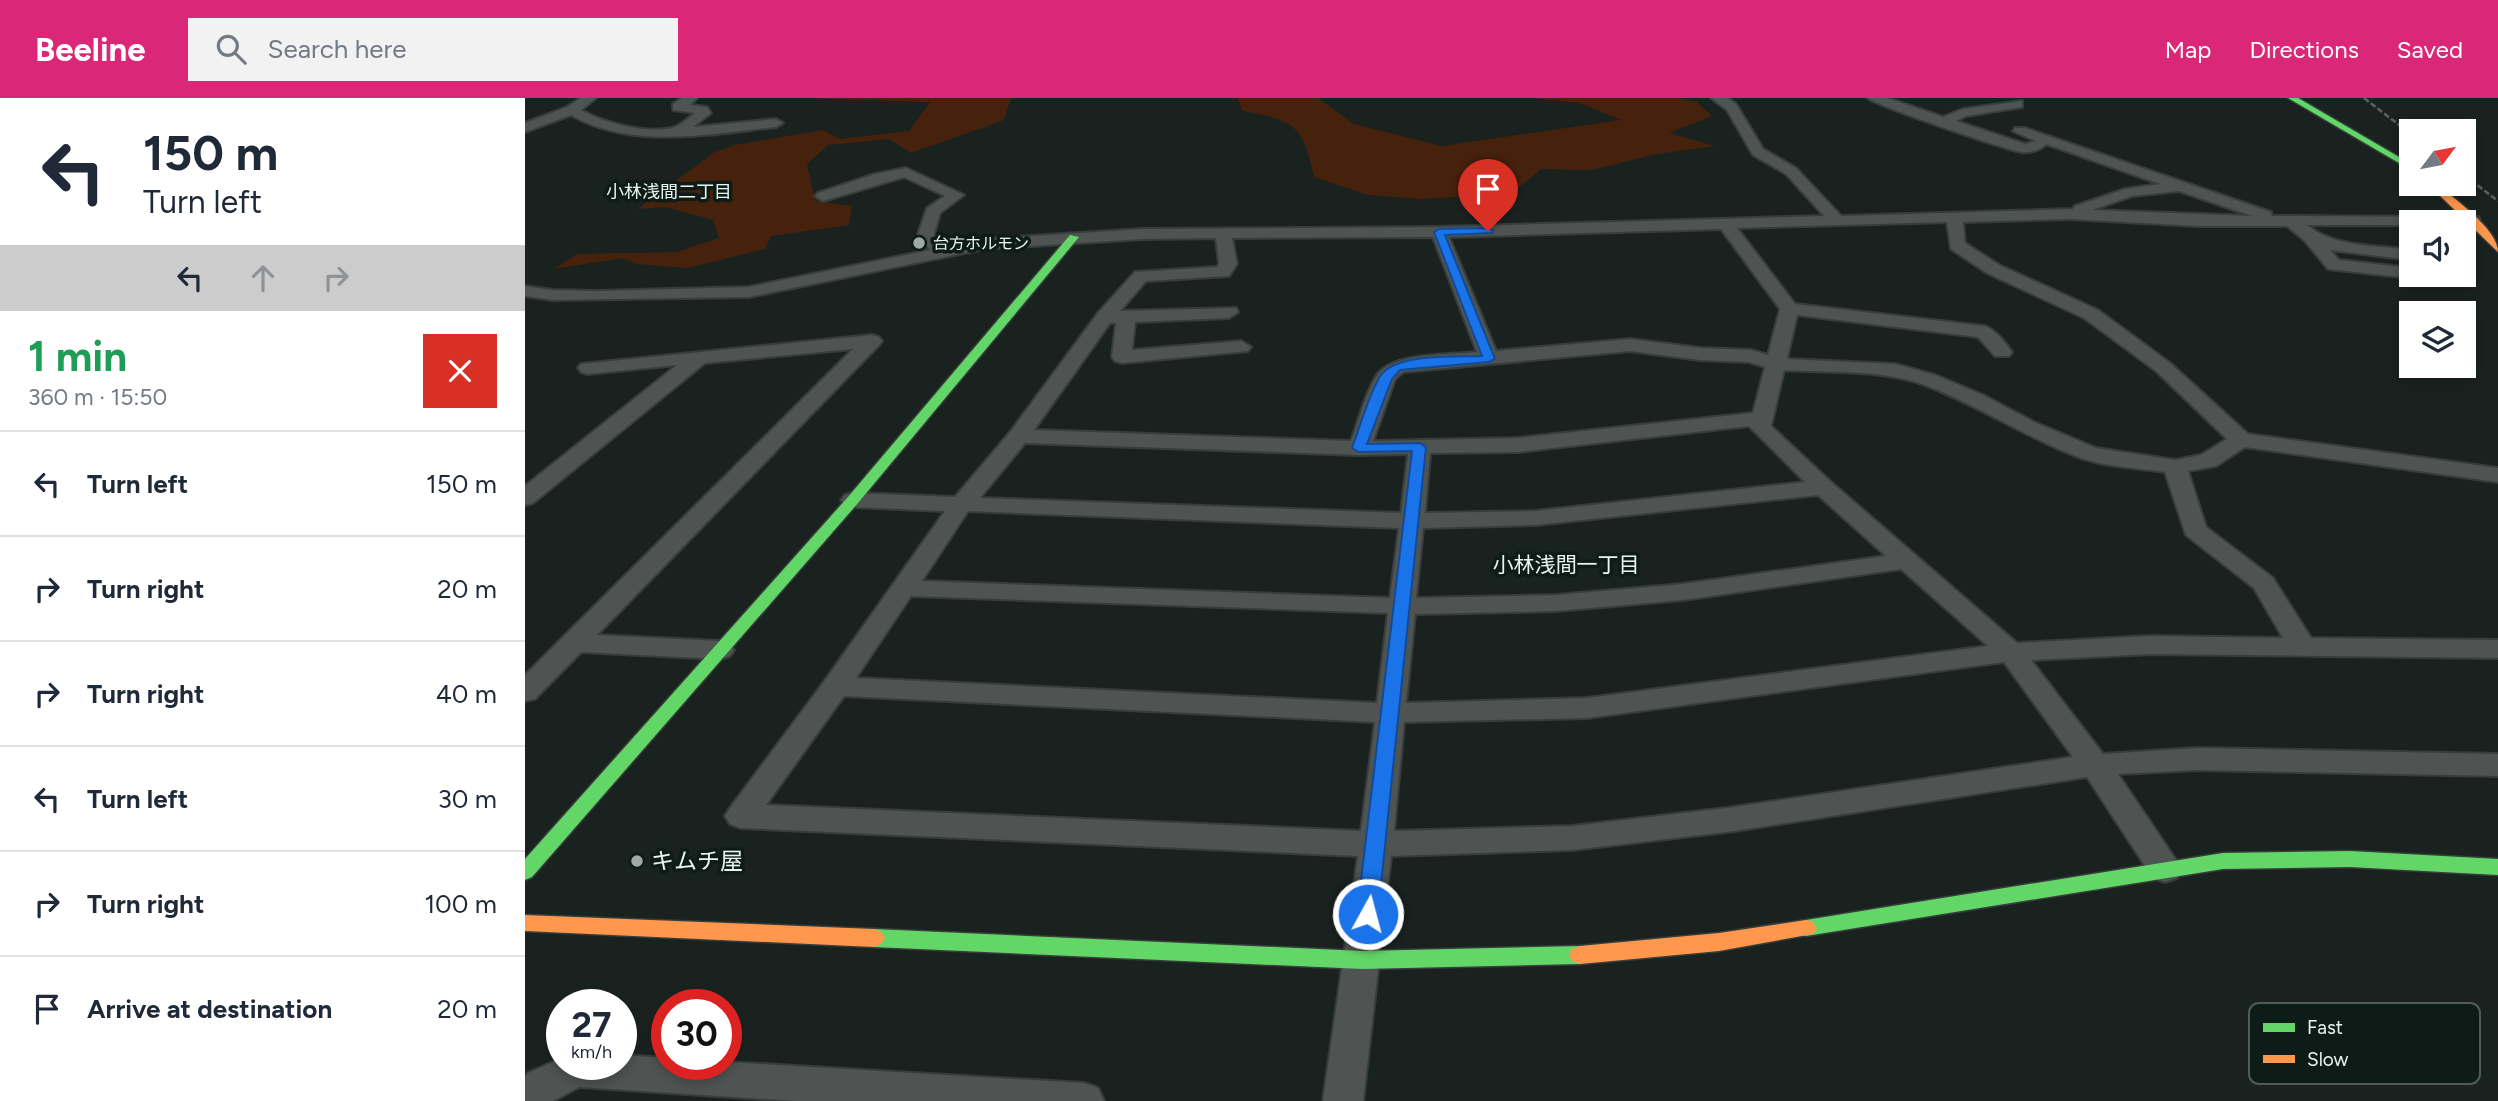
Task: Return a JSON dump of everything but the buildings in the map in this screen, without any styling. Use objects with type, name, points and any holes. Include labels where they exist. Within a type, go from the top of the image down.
[{"type":"street","points":[[525,128],[572,110],[590,98]]},
{"type":"street","points":[[678,131],[704,113],[702,110],[678,107],[691,98]]},
{"type":"street","points":[[1717,98],[1725,100],[1736,110],[1745,132],[1759,153],[1789,169],[1835,219]]},
{"type":"street","points":[[1874,98],[2024,148],[2051,143]]},
{"type":"street","points":[[1959,98],[1978,110]]},
{"type":"street","points":[[2292,98],[2399,160]]},
{"type":"street","points":[[1942,122],[1952,116],[2017,104]]},
{"type":"street","points":[[572,110],[581,117],[641,131],[776,124]]},
{"type":"street","points":[[2019,131],[2264,214],[2336,246],[2399,254]]},
{"type":"street","points":[[823,196],[880,177],[906,172],[956,195],[933,211],[926,234],[940,252]]},
{"type":"street","points":[[2070,214],[2130,192],[2181,187]]},
{"type":"street","points":[[2446,196],[2461,210]]},
{"type":"street","points":[[525,291],[552,295],[597,296],[749,292],[984,244],[1074,237],[1439,232],[2070,214],[2198,221],[2399,220]]},
{"type":"street","points":[[1954,216],[1957,245],[1993,270],[2091,314],[2163,367],[2241,440],[2498,475]]},
{"type":"street","points":[[1725,223],[1789,309],[1984,332],[2002,352]]},
{"type":"street","points":[[2476,224],[2498,248]]},
{"type":"street","points":[[1439,232],[1489,359]]},
{"type":"street","points":[[1223,233],[1228,264],[1223,272],[1141,276],[1115,317],[961,505],[836,687],[740,816],[1376,844],[1585,836],[1727,820],[2095,765],[2197,760],[2498,765]]},
{"type":"street","points":[[525,872],[853,500],[1074,237]]},
{"type":"street","points":[[2311,237],[2334,265],[2399,272]]},
{"type":"street","points":[[1789,309],[1760,427],[1823,487],[1909,559],[2011,652],[2095,765],[2165,869]]},
{"type":"street","points":[[1115,317],[1229,312]]},
{"type":"street","points":[[1115,317],[1122,357],[1241,347]]},
{"type":"street","points":[[525,692],[872,341],[588,368]]},
{"type":"street","points":[[1359,448],[1386,377],[1396,368],[1412,364],[1630,345],[1700,354],[1751,356],[1776,364],[1895,370],[1928,379],[1976,399],[2026,428],[2091,454],[2175,467],[2208,461],[2241,440]]},
{"type":"street","points":[[525,498],[699,357]]},
{"type":"street","points":[[1019,436],[1359,448],[1518,445],[1763,418]]},
{"type":"street","points":[[1343,1101],[1376,844],[1420,447]]},
{"type":"street","points":[[2175,467],[2195,530],[2264,583],[2301,645]]},
{"type":"street","points":[[853,500],[1410,521],[1535,518],[1823,487]]},
{"type":"street","points":[[906,588],[1403,606],[1556,603],[1683,592],[1909,559]]},
{"type":"street","points":[[573,643],[720,650]]},
{"type":"street","points":[[836,687],[1390,713],[1587,708],[2011,652],[2150,645],[2498,649]]},
{"type":"street","points":[[525,923],[1362,960],[1601,954],[1719,943],[2165,869],[2270,859],[2350,859],[2498,867]]},
{"type":"street","points":[[2455,864],[2498,874]]},
{"type":"street","points":[[530,1101],[542,1085],[577,1070],[1084,1101]]},
{"type":"shaded area","points":[[805,98],[1011,98],[1004,120],[911,153],[889,139],[828,145],[807,164],[815,201],[852,206],[849,225],[771,236],[765,249],[687,268],[636,264],[623,258],[554,269],[577,254],[677,252],[719,238],[713,220],[666,207],[637,209],[715,152],[735,145],[823,130],[840,139],[909,131],[930,102]]},
{"type":"shaded area","points":[[1238,98],[1318,98],[1354,124],[1441,146],[1621,120],[1580,103],[1532,98],[1679,98],[1697,102],[1712,116],[1669,133],[1715,146],[1657,154],[1591,170],[1541,169],[1511,194],[1421,199],[1368,195],[1314,177],[1300,135],[1285,122],[1242,111]]},
{"type":"railway","points":[[2364,98],[2399,125]]},
{"type":"railway","points":[[2476,184],[2498,201]]},
{"type":"traffic: fast","points":[[2292,98],[2399,160]]},
{"type":"traffic: fast","points":[[525,872],[853,500],[1074,237]]},
{"type":"traffic: fast","points":[[1806,928],[2223,861],[2350,859],[2498,867]]},
{"type":"traffic: fast","points":[[874,938],[1362,960],[1580,955]]},
{"type":"traffic: slow","points":[[2445,196],[2482,229],[2498,249]]},
{"type":"traffic: slow","points":[[525,923],[874,938]]},
{"type":"traffic: slow","points":[[1580,955],[1719,942],[1806,928]]},
{"type":"place","name":"台方ホルモン","points":[[919,243]]},
{"type":"place","name":"キムチ屋","points":[[637,861]]},
{"type":"district","name":"小林浅間二丁目","points":[[669,192]]},
{"type":"district","name":"小林浅間一丁目","points":[[1566,565]]},
{"type":"route","points":[[1368,914],[1420,447],[1359,448],[1386,377],[1396,368],[1412,364],[1489,359],[1439,232],[1488,231]]}]
